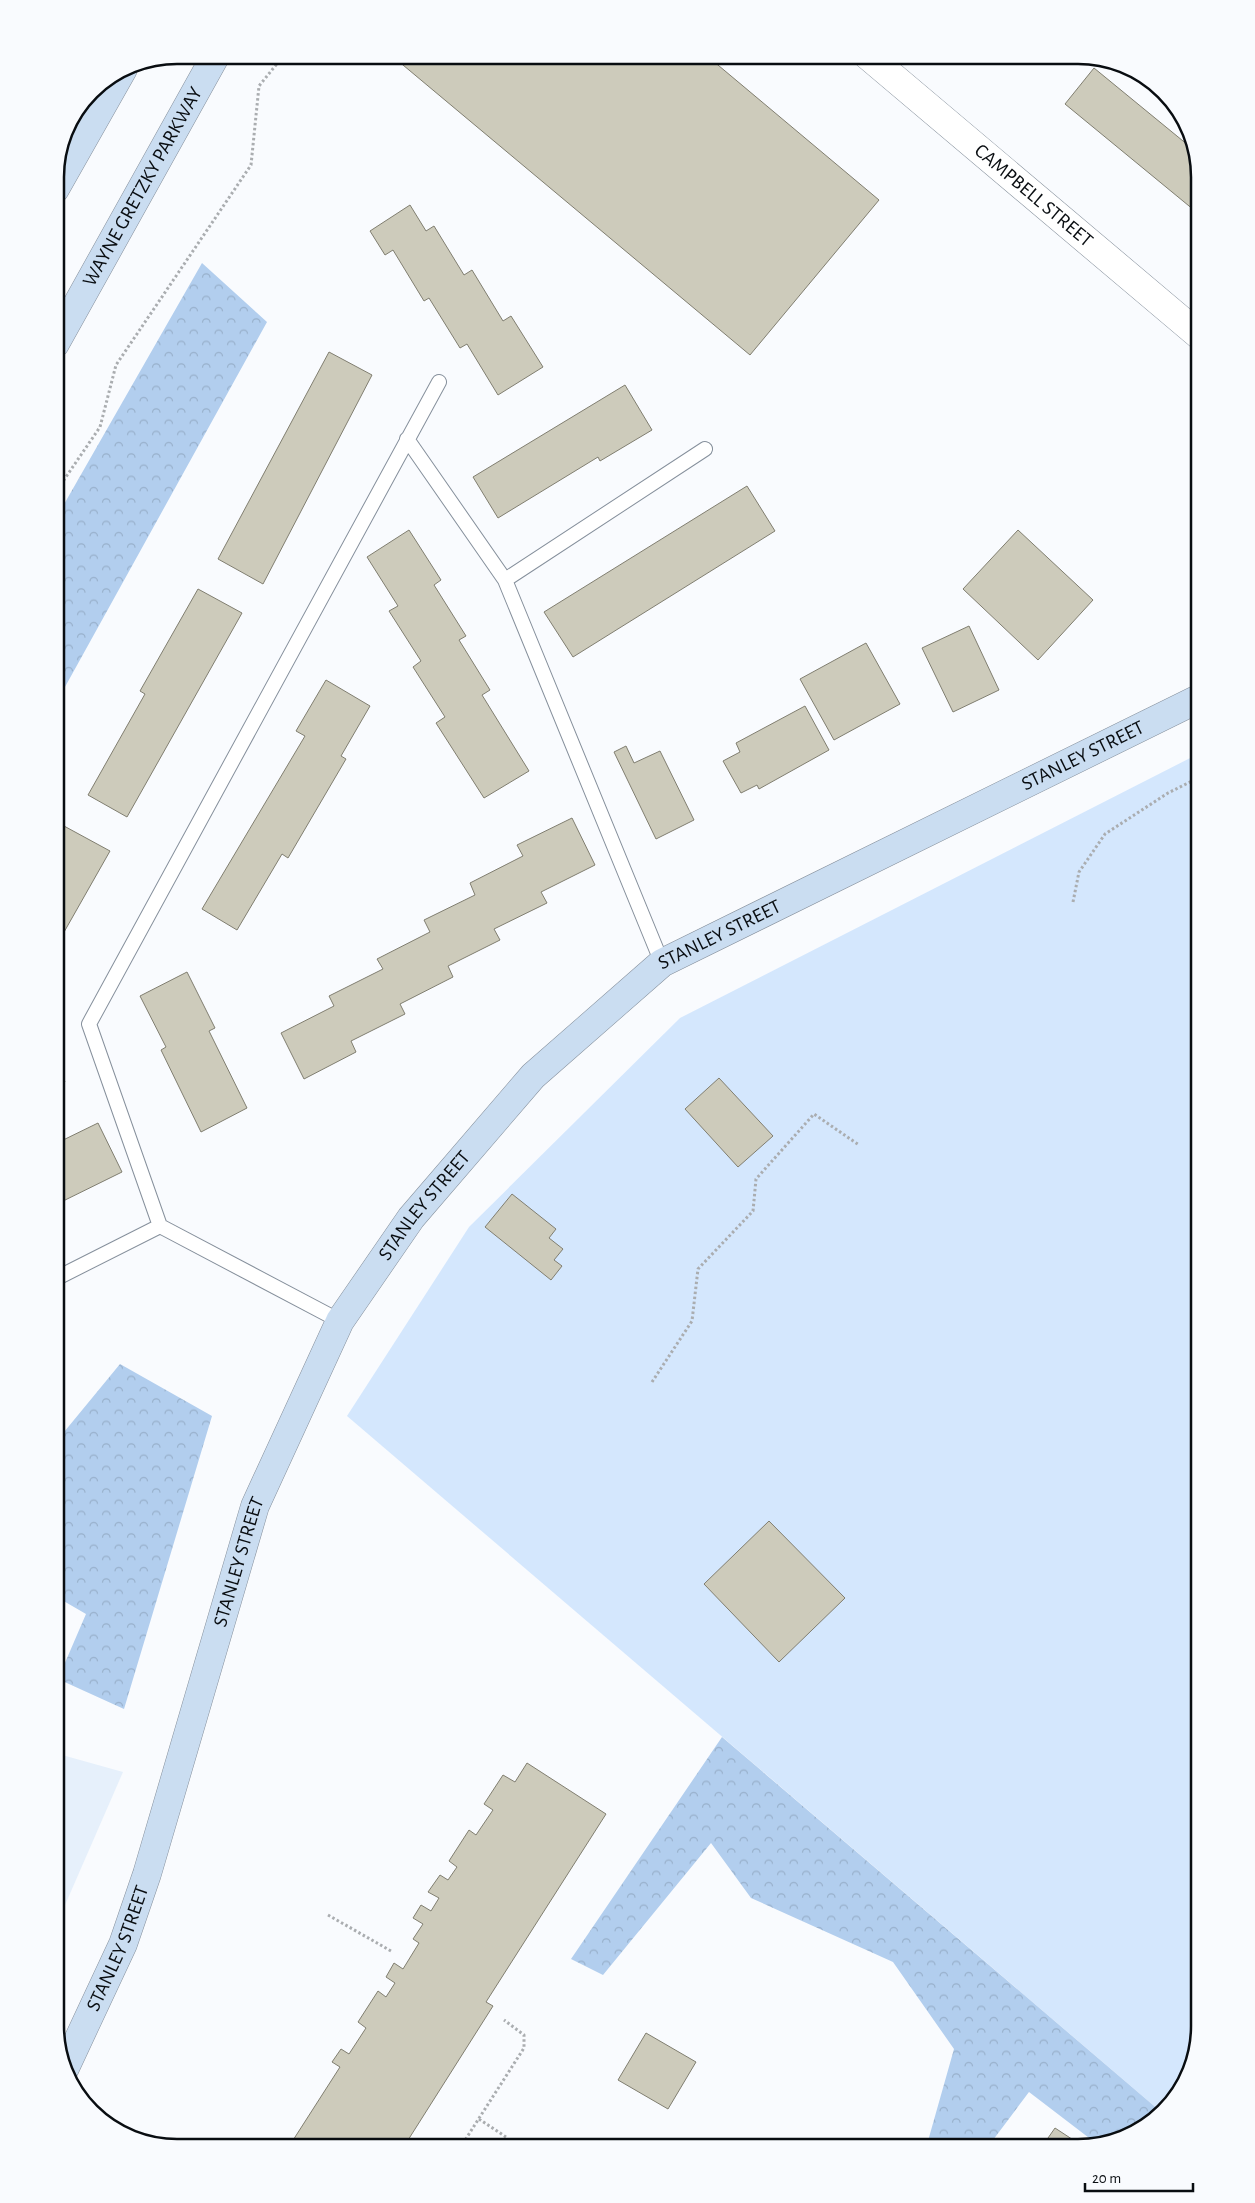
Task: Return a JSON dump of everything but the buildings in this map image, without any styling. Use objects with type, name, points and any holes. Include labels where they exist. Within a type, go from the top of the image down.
[{"type":"street","name":"WAYNE GRETZKY PARKWAY","points":[[64,328],[211,64]]},
{"type":"street","name":"CAMPBELL STREET","points":[[878,64],[1191,328]]},
{"type":"street","points":[[64,173],[116,82]]},
{"type":"street","name":"STANLEY STREET","points":[[69,2058],[123,1944],[147,1874],[255,1506],[340,1321],[411,1218],[533,1076],[662,962],[1191,702]]},
{"type":"lane","points":[[340,1321],[160,1226],[89,1024],[439,382]]},
{"type":"lane","points":[[407,439],[504,580],[662,962]]},
{"type":"lane","points":[[504,580],[705,449]]},
{"type":"lane","points":[[64,1274],[160,1226]]},
{"type":"path","points":[[64,480],[100,428],[116,365],[251,165],[259,86],[277,64]]},
{"type":"path","points":[[1073,902],[1079,872],[1105,834],[1168,793],[1191,781]]},
{"type":"path","points":[[652,1382],[692,1321],[698,1269],[753,1211],[756,1179],[814,1114],[859,1145]]},
{"type":"path","points":[[328,1915],[391,1951]]},
{"type":"path","points":[[466,2139],[524,2048],[524,2035],[504,2020]]},
{"type":"path","points":[[479,2119],[506,2137]]},
{"type":"shaded area","points":[[1191,758],[1191,2034],[1189,2048],[1180,2076],[1156,2108],[347,1416],[469,1227],[680,1018]]},
{"type":"shaded area","points":[[64,1756],[123,1772],[64,1907]]},
{"type":"green space","points":[[202,263],[267,322],[64,689],[64,504]]},
{"type":"green space","points":[[120,1364],[212,1416],[124,1709],[64,1682],[64,1665],[86,1614],[64,1601],[64,1432]]},
{"type":"green space","points":[[722,1737],[1156,2108],[1128,2128],[1090,2138],[1029,2092],[994,2139],[929,2139],[954,2049],[893,1962],[751,1898],[711,1843],[603,1975],[571,1959]]}]
